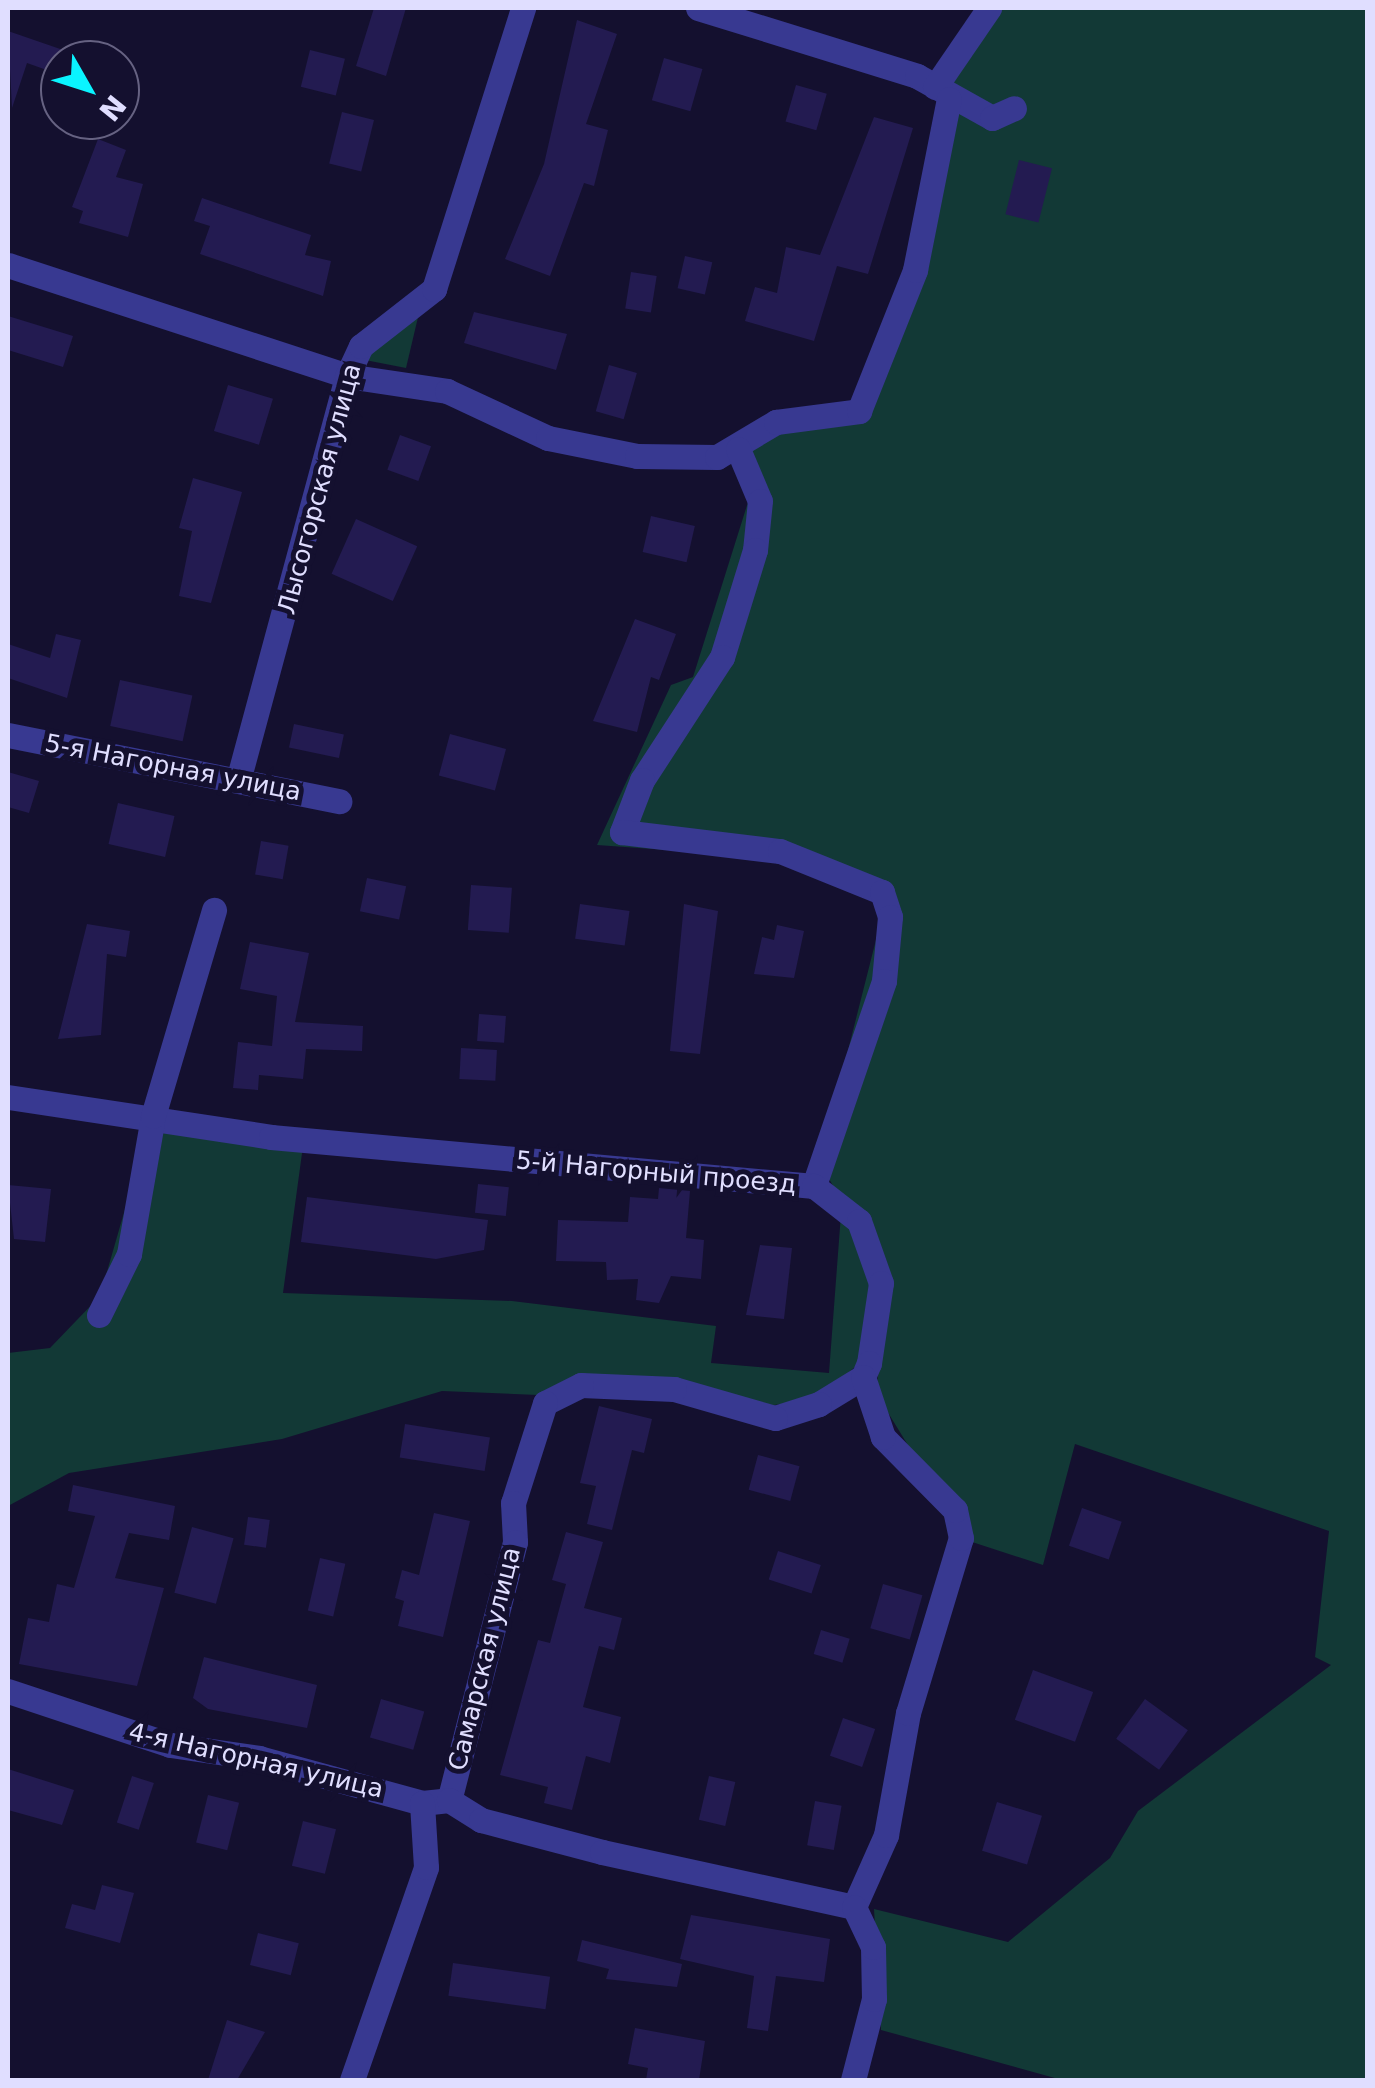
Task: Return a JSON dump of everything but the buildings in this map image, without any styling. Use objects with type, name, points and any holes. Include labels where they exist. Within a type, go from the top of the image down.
[{"type":"street","name":"Лысогорская улица","points":[[240,776],[346,376],[361,346],[434,289],[523,8]]},
{"type":"street","points":[[698,8],[742,14],[942,93],[992,118],[1014,108]]},
{"type":"street","points":[[8,265],[346,376],[432,386],[596,451],[718,457],[776,422],[834,420],[868,397],[915,270],[942,93],[989,8]]},
{"type":"street","points":[[738,448],[760,501],[755,550],[722,656],[642,780],[622,832],[780,851],[882,892],[890,917],[884,980],[814,1186]]},
{"type":"street","name":"5-я Нагорная улица","points":[[8,736],[240,776],[339,801]]},
{"type":"street","points":[[99,1314],[129,1254],[153,1116],[214,910]]},
{"type":"street","name":"5-й Нагорный проезд","points":[[8,1097],[153,1116],[271,1137],[814,1186],[859,1221],[876,1254],[881,1283],[863,1378]]},
{"type":"street","points":[[853,2080],[874,1999],[873,1947],[854,1907],[886,1836],[908,1713],[961,1538],[954,1510],[883,1437],[863,1378]]},
{"type":"street","name":"Самарская улица","points":[[450,1800],[515,1542],[513,1504],[545,1403],[581,1384],[674,1389],[776,1418],[863,1378]]},
{"type":"street","name":"4-я Нагорная улица","points":[[8,1690],[170,1745],[259,1758],[422,1803],[450,1800]]},
{"type":"street","points":[[450,1800],[481,1820],[602,1852],[854,1907]]},
{"type":"street","points":[[352,2080],[426,1866],[422,1803]]},
{"type":"green space","points":[[996,8],[1367,8],[1367,2080],[1062,2080],[881,2030],[874,1909],[1008,1942],[1110,1858],[1138,1811],[1331,1665],[1315,1657],[1329,1531],[1075,1444],[1043,1565],[966,1540],[876,1393],[888,1282],[828,1177],[823,1149],[881,920],[875,899],[778,858],[597,845],[671,685],[693,677],[749,499],[736,474],[754,446],[780,430],[833,427],[880,385],[951,80]]},
{"type":"green space","points":[[419,313],[406,368],[365,360],[367,351]]},
{"type":"green space","points":[[140,1129],[303,1146],[283,1293],[512,1301],[716,1326],[711,1363],[829,1373],[841,1214],[855,1226],[873,1285],[863,1360],[818,1399],[774,1405],[442,1391],[282,1439],[69,1473],[8,1506],[8,1353],[50,1348],[100,1296],[144,1143]]}]
